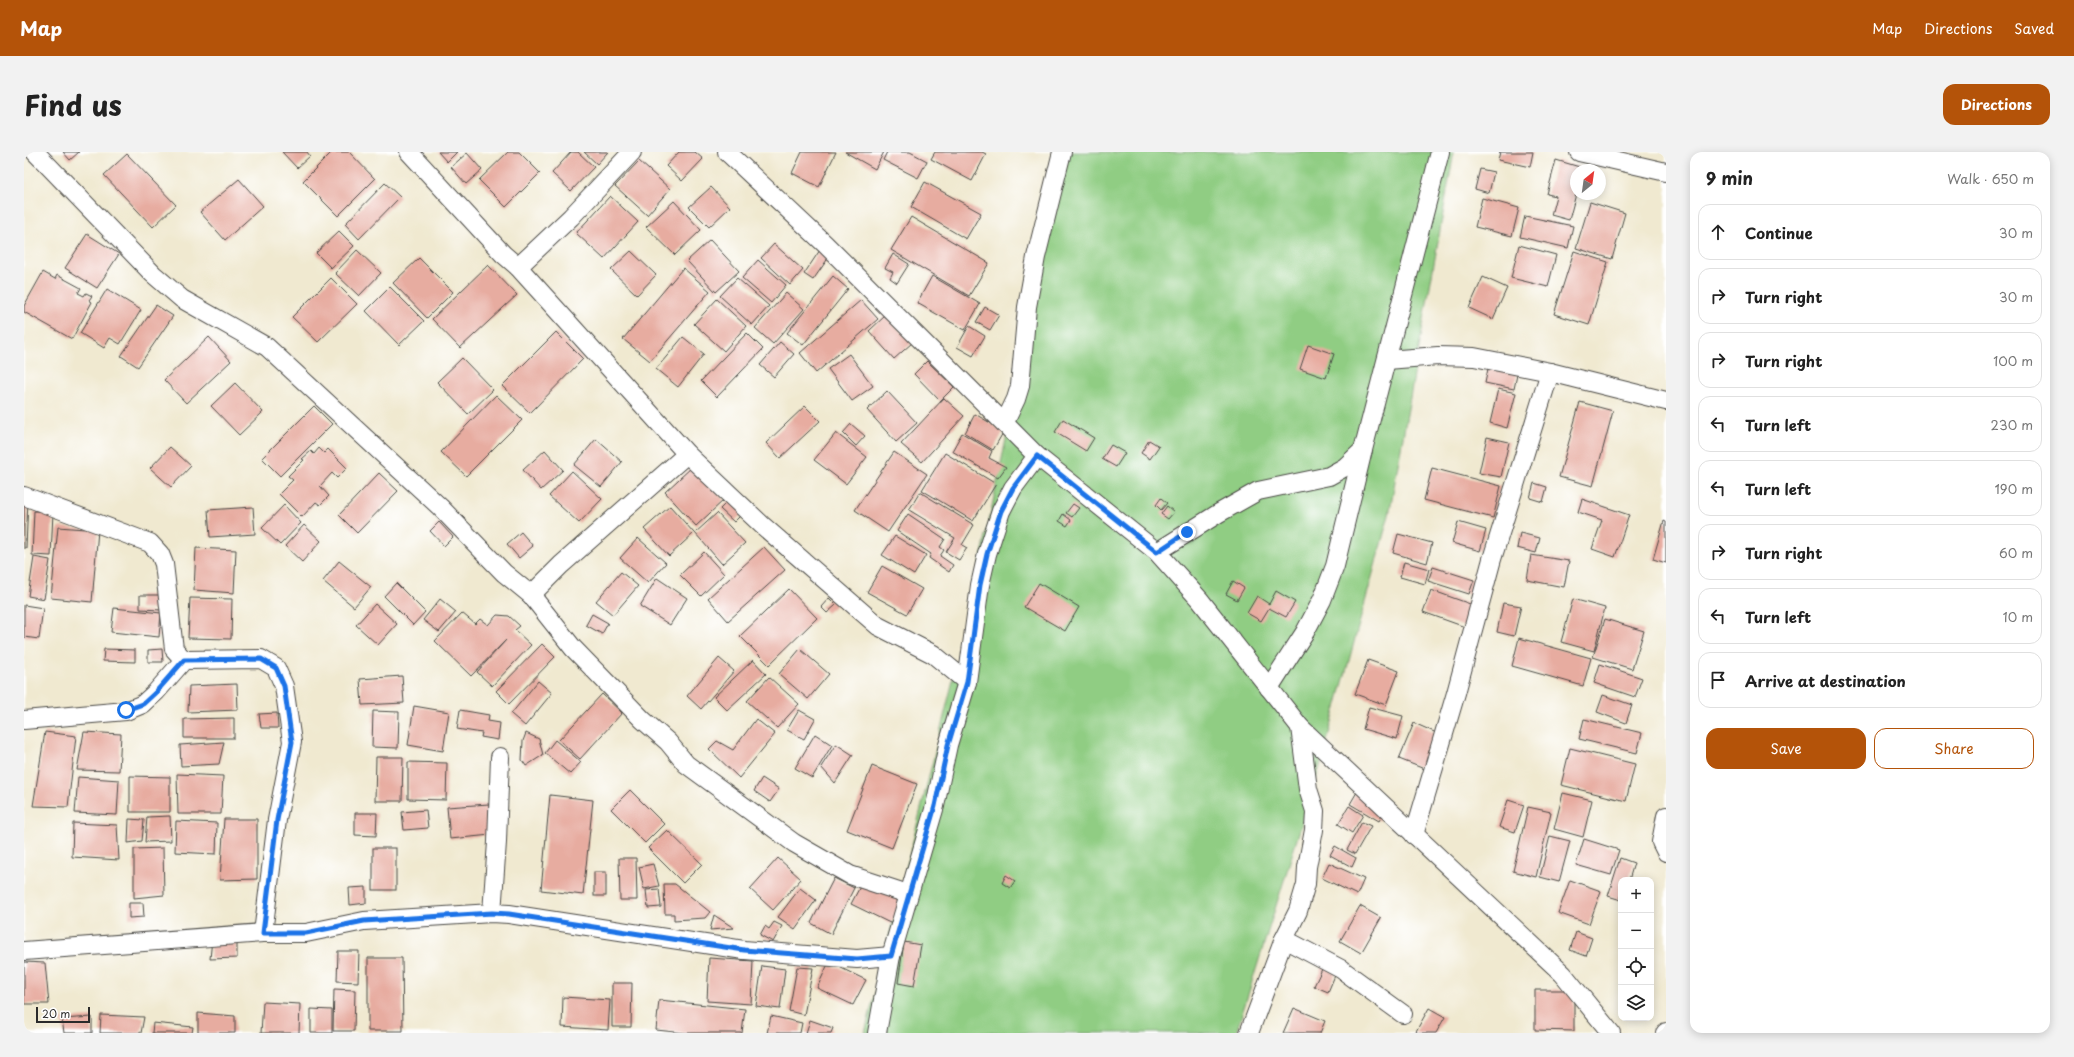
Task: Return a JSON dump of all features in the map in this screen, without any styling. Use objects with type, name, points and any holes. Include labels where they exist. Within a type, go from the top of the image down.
[{"type":"street","points":[[34,152],[153,274],[182,299],[267,347],[440,507],[504,573],[531,595],[573,648],[643,720],[668,742],[686,764],[794,843],[850,875],[908,894]]},
{"type":"street","points":[[409,152],[503,254],[518,267],[687,454],[762,525],[878,626],[933,654],[967,682]]},
{"type":"street","points":[[518,267],[571,217],[632,152]]},
{"type":"street","points":[[726,152],[825,244],[1005,422],[1037,456],[1157,552],[1200,600],[1300,727],[1562,974],[1608,1032]]},
{"type":"street","points":[[1005,422],[1016,399],[1020,386],[1027,307],[1036,258],[1062,152]]},
{"type":"street","points":[[1269,688],[1305,632],[1322,600],[1335,566],[1363,450],[1440,152]]},
{"type":"street","points":[[1579,152],[1666,172]]},
{"type":"street","points":[[1387,360],[1438,356],[1474,357],[1550,372],[1666,401]]},
{"type":"street","points":[[1414,835],[1456,692],[1492,559],[1550,372]]},
{"type":"street","points":[[1157,552],[1219,513],[1258,491],[1285,484],[1317,480],[1329,476],[1345,466],[1363,450]]},
{"type":"street","points":[[531,595],[561,565],[687,454]]},
{"type":"street","points":[[877,1033],[891,956],[935,806],[948,745],[967,682],[980,585],[987,554],[1001,511],[1013,488],[1037,456]]},
{"type":"street","points":[[24,496],[150,543],[160,554],[164,564],[174,649],[184,660]]},
{"type":"street","points":[[24,720],[126,710],[143,704],[156,692],[184,660],[261,659],[276,668],[284,686],[292,742],[277,820],[263,933]]},
{"type":"street","points":[[1249,1033],[1284,939],[1298,911],[1304,891],[1314,830],[1314,811],[1308,789],[1300,727]]},
{"type":"street","points":[[492,913],[497,842],[500,757]]},
{"type":"street","points":[[1666,816],[1661,842],[1666,852]]},
{"type":"street","points":[[24,951],[263,933],[306,933],[364,921],[492,913],[509,914],[744,950],[849,959],[891,956]]},
{"type":"street","points":[[1284,939],[1341,969],[1403,1014]]},
{"type":"green space","points":[[1069,152],[1454,152],[1389,515],[1320,766],[1236,1033],[865,1033],[970,612],[1034,305]]},
{"type":"building","points":[[63,152],[79,152],[70,160]]},
{"type":"building","points":[[282,152],[307,152],[310,156],[297,168]]},
{"type":"building","points":[[332,152],[349,152],[375,179],[338,216],[303,181]]},
{"type":"building","points":[[438,152],[457,152],[447,162]]},
{"type":"building","points":[[508,152],[519,152],[540,173],[506,207],[479,180]]},
{"type":"building","points":[[571,152],[578,152],[594,167],[571,191],[552,173]]},
{"type":"building","points":[[584,152],[608,152],[597,164]]},
{"type":"building","points":[[679,152],[695,152],[703,159],[682,181],[666,166]]},
{"type":"building","points":[[802,152],[836,152],[819,187],[792,173]]},
{"type":"building","points":[[845,152],[884,152],[875,169]]},
{"type":"building","points":[[887,152],[910,152],[927,161],[918,178],[883,160]]},
{"type":"building","points":[[935,152],[982,152],[986,154],[972,181],[931,159]]},
{"type":"building","points":[[1500,152],[1533,152],[1530,167],[1498,160]]},
{"type":"building","points":[[467,153],[482,170],[466,184],[451,167]]},
{"type":"building","points":[[127,154],[176,205],[153,227],[104,175]]},
{"type":"building","points":[[1556,160],[1570,164],[1570,200],[1574,200],[1569,220],[1551,215],[1556,196],[1547,194]]},
{"type":"building","points":[[639,161],[670,189],[647,215],[615,186]]},
{"type":"building","points":[[1480,169],[1494,172],[1489,193],[1475,189]]},
{"type":"building","points":[[239,179],[263,206],[225,240],[200,212]]},
{"type":"building","points":[[925,182],[981,213],[966,239],[911,207]]},
{"type":"building","points":[[385,183],[400,197],[359,239],[345,224]]},
{"type":"building","points":[[711,187],[730,207],[709,227],[689,207]]},
{"type":"building","points":[[610,196],[638,222],[604,259],[576,233]]},
{"type":"building","points":[[1482,198],[1519,208],[1512,236],[1475,227]]},
{"type":"building","points":[[674,201],[701,230],[675,255],[646,227]]},
{"type":"building","points":[[1590,202],[1625,213],[1612,259],[1576,248]]},
{"type":"building","points":[[1525,216],[1573,226],[1568,248],[1520,237]]},
{"type":"building","points":[[911,217],[989,263],[969,296],[891,250]]},
{"type":"building","points":[[339,231],[354,246],[331,268],[316,253]]},
{"type":"building","points":[[87,234],[119,254],[97,288],[65,268]]},
{"type":"building","points":[[710,240],[739,271],[716,292],[687,261]]},
{"type":"building","points":[[774,244],[803,270],[790,285],[761,258]]},
{"type":"building","points":[[1519,245],[1556,255],[1548,287],[1511,278]]},
{"type":"building","points":[[357,250],[381,273],[359,296],[335,273]]},
{"type":"building","points":[[820,250],[829,257],[813,280],[804,274]]},
{"type":"building","points":[[631,251],[656,275],[637,295],[611,270]]},
{"type":"building","points":[[1574,251],[1608,262],[1589,325],[1554,314]]},
{"type":"building","points":[[893,254],[909,264],[897,283],[890,278],[893,272],[885,268]]},
{"type":"building","points":[[419,258],[453,292],[427,318],[393,283]]},
{"type":"building","points":[[758,260],[786,285],[771,303],[742,278]]},
{"type":"building","points":[[488,265],[517,295],[460,348],[432,319]]},
{"type":"building","points":[[683,268],[710,291],[650,361],[623,339]]},
{"type":"building","points":[[43,272],[55,279],[57,275],[81,288],[78,293],[84,296],[86,293],[92,296],[89,300],[92,302],[72,339],[24,312],[24,306]]},
{"type":"building","points":[[833,276],[848,289],[803,345],[787,333]]},
{"type":"building","points":[[932,276],[980,304],[965,330],[917,303]]},
{"type":"building","points":[[1483,277],[1507,288],[1493,319],[1469,308]]},
{"type":"building","points":[[331,278],[357,304],[318,342],[292,317]]},
{"type":"building","points":[[737,278],[769,306],[752,325],[720,296]]},
{"type":"building","points":[[390,287],[424,321],[399,345],[366,311]]},
{"type":"building","points":[[107,289],[141,310],[120,344],[110,338],[104,348],[80,333]]},
{"type":"building","points":[[786,293],[804,309],[773,344],[755,328]]},
{"type":"building","points":[[717,299],[746,326],[724,351],[694,324]]},
{"type":"building","points":[[861,300],[878,319],[816,373],[800,353]]},
{"type":"building","points":[[156,305],[173,316],[138,367],[121,356]]},
{"type":"building","points":[[985,307],[999,315],[990,330],[976,322]]},
{"type":"building","points":[[886,315],[912,343],[894,359],[869,331]]},
{"type":"building","points":[[969,326],[985,336],[973,356],[957,347]]},
{"type":"building","points":[[556,332],[583,359],[530,413],[502,386]]},
{"type":"building","points":[[747,333],[763,349],[717,397],[701,381]]},
{"type":"building","points":[[209,337],[231,361],[186,403],[164,380]]},
{"type":"building","points":[[683,337],[704,354],[678,387],[656,369]]},
{"type":"building","points":[[780,342],[794,354],[774,377],[760,365]]},
{"type":"building","points":[[1308,345],[1334,354],[1326,378],[1300,369]]},
{"type":"building","points":[[849,354],[873,386],[852,401],[828,369]]},
{"type":"building","points":[[462,358],[493,390],[468,414],[437,382]]},
{"type":"building","points":[[927,361],[954,387],[940,401],[914,374]]},
{"type":"building","points":[[1489,364],[1518,370],[1514,389],[1485,383]]},
{"type":"building","points":[[235,383],[263,412],[239,435],[211,406]]},
{"type":"building","points":[[1498,389],[1516,393],[1507,428],[1490,423]]},
{"type":"building","points":[[887,391],[917,423],[896,442],[867,410]]},
{"type":"building","points":[[496,395],[522,420],[466,476],[441,452]]},
{"type":"building","points":[[944,398],[964,416],[922,462],[901,444]]},
{"type":"building","points":[[1580,402],[1613,411],[1593,486],[1559,477]]},
{"type":"building","points":[[314,406],[332,424],[280,476],[262,458]]},
{"type":"building","points":[[805,406],[820,421],[780,458],[766,443]]},
{"type":"building","points":[[975,414],[1004,431],[993,450],[965,433]]},
{"type":"building","points":[[1063,419],[1094,438],[1086,451],[1055,432]]},
{"type":"building","points":[[851,424],[865,436],[856,446],[843,433]]},
{"type":"building","points":[[836,433],[867,457],[846,484],[814,460]]},
{"type":"building","points":[[962,433],[992,451],[989,458],[1006,467],[998,478],[952,451]]},
{"type":"building","points":[[1487,437],[1509,442],[1501,477],[1479,473]]},
{"type":"building","points":[[596,439],[622,462],[601,487],[574,465]]},
{"type":"building","points":[[1149,440],[1159,446],[1150,459],[1141,453]]},
{"type":"building","points":[[1111,445],[1125,453],[1116,467],[1102,459]]},
{"type":"building","points":[[170,447],[191,466],[171,487],[150,468]]},
{"type":"building","points":[[319,448],[324,453],[328,449],[347,468],[337,478],[332,473],[320,486],[329,496],[320,505],[316,502],[302,517],[279,494],[293,480],[288,476],[304,460],[302,459],[311,451],[314,454]]},
{"type":"building","points":[[545,450],[563,470],[541,490],[523,470]]},
{"type":"building","points":[[894,452],[927,474],[888,532],[855,510]]},
{"type":"building","points":[[945,453],[996,484],[973,521],[922,490]]},
{"type":"building","points":[[692,467],[724,500],[696,526],[665,492]]},
{"type":"building","points":[[1432,468],[1501,486],[1493,518],[1424,500]]},
{"type":"building","points":[[572,471],[602,499],[579,523],[549,496]]},
{"type":"building","points":[[379,473],[398,491],[357,533],[339,515]]},
{"type":"building","points":[[1534,483],[1547,487],[1543,502],[1530,498]]},
{"type":"building","points":[[920,492],[974,525],[962,545],[967,548],[959,560],[946,552],[955,538],[909,510]]},
{"type":"building","points":[[1161,498],[1167,503],[1161,510],[1156,505]]},
{"type":"building","points":[[24,499],[28,499],[26,548],[24,548]]},
{"type":"building","points":[[1582,499],[1629,515],[1615,557],[1592,549],[1602,520],[1578,512]]},
{"type":"building","points":[[729,500],[743,513],[734,522],[720,509]]},
{"type":"building","points":[[1073,504],[1079,508],[1072,517],[1066,513]]},
{"type":"building","points":[[284,505],[301,523],[280,545],[262,528]]},
{"type":"building","points":[[670,506],[694,533],[669,556],[644,529]]},
{"type":"building","points":[[1167,506],[1174,512],[1168,519],[1161,514]]},
{"type":"building","points":[[253,507],[255,534],[210,537],[208,510]]},
{"type":"building","points":[[34,511],[53,512],[51,556],[32,555]]},
{"type":"building","points":[[717,513],[745,543],[722,564],[695,533]]},
{"type":"building","points":[[908,514],[945,539],[940,547],[944,550],[940,556],[953,565],[949,572],[929,558],[931,554],[897,531]]},
{"type":"building","points":[[1063,514],[1071,520],[1067,526],[1059,521]]},
{"type":"building","points":[[1664,521],[1666,522],[1666,563],[1653,559]]},
{"type":"building","points":[[439,522],[453,537],[444,546],[430,531]]},
{"type":"building","points":[[1458,522],[1486,530],[1480,551],[1452,543]]},
{"type":"building","points":[[304,525],[321,541],[302,562],[285,546]]},
{"type":"building","points":[[58,527],[98,530],[92,602],[51,598]]},
{"type":"building","points":[[521,532],[533,546],[519,558],[507,544]]},
{"type":"building","points":[[1520,533],[1540,538],[1536,553],[1517,548]]},
{"type":"building","points":[[1398,534],[1432,543],[1427,563],[1393,553]]},
{"type":"building","points":[[895,536],[926,555],[914,575],[882,555]]},
{"type":"building","points":[[638,538],[666,563],[648,583],[620,558]]},
{"type":"building","points":[[764,547],[785,570],[728,621],[708,598]]},
{"type":"building","points":[[196,548],[236,550],[234,593],[194,590]]},
{"type":"building","points":[[704,552],[724,574],[701,596],[680,575]]},
{"type":"building","points":[[1531,555],[1569,561],[1564,587],[1527,580]]},
{"type":"building","points":[[34,557],[50,560],[44,599],[28,596]]},
{"type":"building","points":[[339,561],[371,587],[354,607],[323,581]]},
{"type":"building","points":[[1404,562],[1429,569],[1425,584],[1400,577]]},
{"type":"building","points":[[882,566],[922,589],[907,614],[867,592]]},
{"type":"building","points":[[1433,567],[1474,580],[1469,594],[1428,581]]},
{"type":"building","points":[[621,572],[638,586],[613,615],[596,601]]},
{"type":"building","points":[[657,578],[687,598],[670,625],[640,606]]},
{"type":"building","points":[[1233,581],[1244,588],[1237,600],[1226,594]]},
{"type":"building","points":[[396,583],[425,612],[413,625],[384,596]]},
{"type":"building","points":[[1039,583],[1079,607],[1065,631],[1024,607]]},
{"type":"building","points":[[789,589],[817,618],[769,665],[740,636]]},
{"type":"building","points":[[1431,590],[1473,605],[1465,627],[1423,612]]},
{"type":"building","points":[[1276,591],[1295,602],[1286,617],[1269,608],[1261,621],[1247,613],[1257,596],[1269,604]]},
{"type":"building","points":[[140,595],[161,595],[161,610],[140,609]]},
{"type":"building","points":[[190,598],[232,599],[231,639],[188,638]]},
{"type":"building","points":[[829,598],[836,605],[827,613],[821,607]]},
{"type":"building","points":[[440,599],[456,612],[439,632],[423,620]]},
{"type":"building","points":[[1573,599],[1605,608],[1594,651],[1561,642]]},
{"type":"building","points":[[1503,603],[1521,606],[1514,636],[1497,632]]},
{"type":"building","points":[[375,604],[397,624],[378,645],[356,625]]},
{"type":"building","points":[[24,605],[43,608],[39,639],[24,637]]},
{"type":"building","points":[[114,608],[161,613],[159,637],[111,632]]},
{"type":"building","points":[[462,613],[475,624],[480,619],[488,625],[497,615],[509,616],[520,626],[515,630],[531,645],[492,686],[477,672],[506,640],[471,676],[435,641]]},
{"type":"building","points":[[592,614],[608,623],[602,634],[586,625]]},
{"type":"building","points":[[1605,619],[1644,631],[1632,669],[1593,657]]},
{"type":"building","points":[[1519,638],[1591,658],[1583,686],[1512,666]]},
{"type":"building","points":[[542,644],[555,657],[509,704],[496,691]]},
{"type":"building","points":[[104,649],[135,650],[135,662],[103,661]]},
{"type":"building","points":[[162,649],[163,662],[148,662],[148,650]]},
{"type":"building","points":[[800,649],[829,674],[808,699],[779,674]]},
{"type":"building","points":[[719,658],[734,671],[701,709],[687,696]]},
{"type":"building","points":[[753,660],[766,674],[727,710],[714,697]]},
{"type":"building","points":[[1368,660],[1399,671],[1386,705],[1355,694]]},
{"type":"building","points":[[1600,664],[1642,678],[1635,697],[1594,683]]},
{"type":"building","points":[[402,676],[404,703],[362,705],[360,679]]},
{"type":"building","points":[[769,677],[799,704],[777,728],[747,701]]},
{"type":"building","points":[[538,681],[552,693],[525,726],[511,714]]},
{"type":"building","points":[[237,684],[238,710],[188,712],[189,686]]},
{"type":"building","points":[[602,694],[622,713],[580,759],[559,740]]},
{"type":"building","points":[[1603,695],[1632,705],[1626,723],[1597,712]]},
{"type":"building","points":[[414,706],[449,712],[443,751],[408,745]]},
{"type":"building","points":[[1369,707],[1403,716],[1397,739],[1363,729]]},
{"type":"building","points":[[460,710],[489,715],[488,721],[500,723],[498,740],[481,737],[482,733],[457,729]]},
{"type":"building","points":[[799,710],[815,719],[804,739],[787,730]]},
{"type":"building","points":[[373,711],[399,712],[398,748],[372,747]]},
{"type":"building","points":[[277,713],[278,728],[261,728],[259,714]]},
{"type":"building","points":[[234,718],[234,738],[184,738],[184,719]]},
{"type":"building","points":[[756,719],[775,734],[739,778],[709,749],[717,741],[733,750]]},
{"type":"building","points":[[1584,719],[1642,733],[1637,753],[1579,739]]},
{"type":"building","points":[[1414,723],[1441,735],[1427,770],[1399,759]]},
{"type":"building","points":[[45,732],[76,736],[68,807],[33,806]]},
{"type":"building","points":[[84,732],[121,734],[119,771],[77,770]]},
{"type":"building","points":[[526,733],[539,739],[543,755],[526,766],[522,760],[523,741]]},
{"type":"building","points":[[815,734],[832,745],[812,778],[795,768]]},
{"type":"building","points":[[555,740],[581,762],[570,774],[545,753]]},
{"type":"building","points":[[224,742],[219,764],[181,766],[180,745]]},
{"type":"building","points":[[836,744],[853,755],[835,783],[821,767]]},
{"type":"building","points":[[1570,748],[1635,764],[1626,801],[1561,785]]},
{"type":"building","points":[[376,757],[403,757],[402,801],[375,801]]},
{"type":"building","points":[[408,762],[447,763],[446,800],[408,799]]},
{"type":"building","points":[[872,766],[917,784],[892,848],[847,830]]},
{"type":"building","points":[[177,774],[223,776],[221,814],[178,814]]},
{"type":"building","points":[[130,776],[170,777],[170,812],[130,812]]},
{"type":"building","points":[[78,777],[119,780],[117,815],[75,813]]},
{"type":"building","points":[[762,778],[779,789],[770,802],[754,791]]},
{"type":"building","points":[[630,790],[664,824],[645,843],[611,809]]},
{"type":"building","points":[[1357,792],[1386,809],[1379,821],[1350,804]]},
{"type":"building","points":[[1563,793],[1592,800],[1583,837],[1554,829]]},
{"type":"building","points":[[550,795],[593,800],[583,895],[541,890]]},
{"type":"building","points":[[1508,800],[1524,805],[1515,832],[1499,827]]},
{"type":"building","points":[[489,804],[491,835],[450,839],[447,807]]},
{"type":"building","points":[[1349,806],[1363,815],[1352,833],[1338,824]]},
{"type":"building","points":[[1528,807],[1551,812],[1536,877],[1513,871]]},
{"type":"building","points":[[426,810],[428,828],[404,830],[402,812]]},
{"type":"building","points":[[355,813],[377,813],[376,836],[355,835]]},
{"type":"building","points":[[170,816],[171,841],[145,842],[147,817]]},
{"type":"building","points":[[129,819],[144,820],[142,841],[128,843]]},
{"type":"building","points":[[224,819],[257,819],[257,879],[220,880]]},
{"type":"building","points":[[176,821],[217,823],[216,854],[175,852]]},
{"type":"building","points":[[1362,822],[1371,826],[1355,854],[1347,850]]},
{"type":"building","points":[[73,823],[117,825],[119,860],[72,857]]},
{"type":"building","points":[[667,830],[702,864],[683,883],[648,848]]},
{"type":"building","points":[[1550,836],[1570,841],[1559,882],[1540,877]]},
{"type":"building","points":[[1584,839],[1619,850],[1611,875],[1576,865]]},
{"type":"building","points":[[1335,846],[1356,858],[1352,867],[1330,855]]},
{"type":"building","points":[[163,848],[164,895],[134,898],[134,849]]},
{"type":"building","points":[[373,848],[396,848],[396,890],[373,890]]},
{"type":"building","points":[[619,858],[636,858],[637,900],[620,900]]},
{"type":"building","points":[[778,858],[801,879],[773,910],[750,889]]},
{"type":"building","points":[[1620,858],[1634,863],[1630,877],[1618,877],[1618,899],[1608,896]]},
{"type":"building","points":[[1329,863],[1364,879],[1357,895],[1322,878]]},
{"type":"building","points":[[653,864],[659,886],[644,889],[639,867]]},
{"type":"building","points":[[594,872],[606,872],[606,896],[594,896]]},
{"type":"building","points":[[1006,875],[1015,881],[1010,888],[1002,883]]},
{"type":"building","points":[[834,878],[854,888],[831,934],[811,923]]},
{"type":"building","points":[[1570,880],[1601,891],[1589,924],[1558,913]]},
{"type":"building","points":[[863,881],[903,900],[892,924],[851,904]]},
{"type":"building","points":[[664,884],[675,884],[710,912],[705,918],[674,920],[674,914],[665,914]]},
{"type":"building","points":[[366,887],[366,903],[350,905],[349,888]]},
{"type":"building","points":[[800,888],[816,900],[795,929],[778,917]]},
{"type":"building","points":[[659,889],[661,907],[648,908],[646,890]]},
{"type":"building","points":[[129,903],[143,903],[144,917],[129,918]]},
{"type":"building","points":[[1360,906],[1381,918],[1361,953],[1340,941]]},
{"type":"building","points":[[714,915],[734,928],[710,930]]},
{"type":"building","points":[[774,922],[782,926],[773,942],[760,935],[765,926],[769,929]]},
{"type":"building","points":[[1576,932],[1592,938],[1586,956],[1570,950]]},
{"type":"building","points":[[212,939],[237,940],[237,958],[210,959]]},
{"type":"building","points":[[904,942],[921,945],[914,986],[898,983]]},
{"type":"building","points":[[338,951],[359,951],[358,982],[337,981]]},
{"type":"building","points":[[368,958],[402,958],[403,1031],[368,1031]]},
{"type":"building","points":[[709,958],[753,961],[751,1004],[707,1001]]},
{"type":"building","points":[[24,962],[45,963],[49,1004],[24,1004]]},
{"type":"building","points":[[762,966],[785,969],[780,1009],[756,1006]]},
{"type":"building","points":[[827,966],[839,967],[866,980],[853,1005],[817,988]]},
{"type":"building","points":[[797,967],[813,968],[804,1015],[789,1011]]},
{"type":"building","points":[[1323,967],[1336,973],[1328,992],[1314,986]]},
{"type":"building","points":[[612,983],[632,983],[631,1027],[612,1027]]},
{"type":"building","points":[[334,989],[355,990],[354,1031],[333,1031]]},
{"type":"building","points":[[1535,990],[1574,990],[1574,1031],[1535,1030]]},
{"type":"building","points":[[563,997],[610,1000],[608,1030],[562,1027]]},
{"type":"building","points":[[659,1000],[745,1009],[742,1033],[685,1033],[656,1030]]},
{"type":"building","points":[[263,1002],[300,1004],[299,1033],[261,1033]]},
{"type":"building","points":[[1294,1008],[1325,1021],[1320,1033],[1283,1033]]},
{"type":"building","points":[[1429,1008],[1445,1017],[1436,1033],[1415,1033]]},
{"type":"building","points":[[311,1009],[332,1010],[332,1033],[311,1033]]},
{"type":"building","points":[[198,1013],[235,1016],[235,1033],[198,1033]]},
{"type":"building","points":[[101,1015],[144,1017],[141,1033],[100,1033]]},
{"type":"building","points":[[771,1016],[802,1023],[800,1033],[767,1033]]},
{"type":"building","points":[[92,1017],[92,1033],[64,1033],[62,1019]]},
{"type":"building","points":[[810,1020],[833,1028],[831,1033],[806,1033]]},
{"type":"building","points":[[153,1023],[193,1027],[192,1033],[152,1033]]},
{"type":"route","points":[[126,710],[143,704],[156,692],[184,660],[261,659],[276,668],[284,686],[292,742],[283,796],[277,820],[263,933],[306,933],[364,921],[492,913],[509,914],[744,950],[823,958],[857,959],[891,956],[935,806],[948,745],[962,703],[967,682],[980,585],[987,554],[1001,511],[1013,488],[1037,456],[1157,552],[1187,532]]}]
